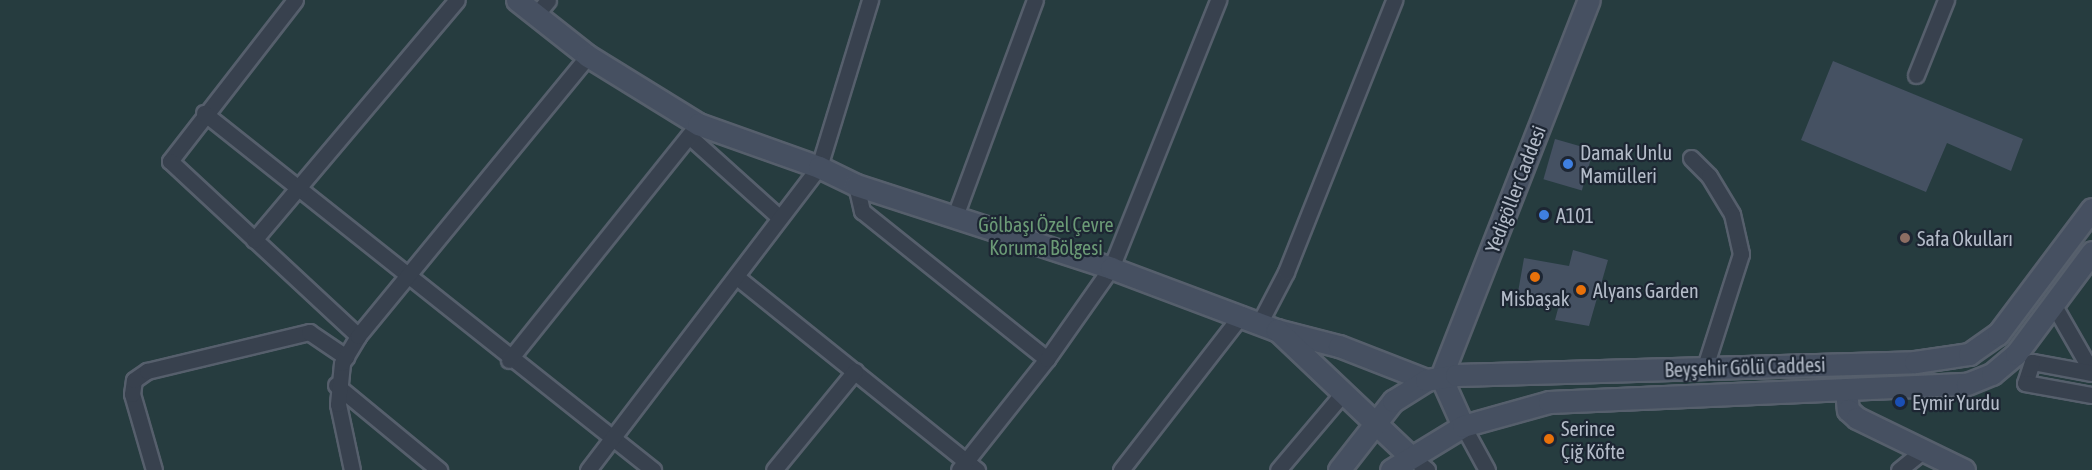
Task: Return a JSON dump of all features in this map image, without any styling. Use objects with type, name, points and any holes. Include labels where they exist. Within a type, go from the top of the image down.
[{"type":"street","points":[[295,0],[204,113],[170,161],[358,336]]},
{"type":"street","points":[[254,240],[457,0]]},
{"type":"street","points":[[517,0],[542,8],[588,56],[693,130],[778,217]]},
{"type":"street","points":[[588,470],[613,435],[738,278],[778,217],[819,166],[870,0]]},
{"type":"street","points":[[955,216],[1035,0]]},
{"type":"street","points":[[738,278],[855,371],[967,467],[1111,268],[1218,0]]},
{"type":"street","points":[[1121,470],[1259,322],[1290,261],[1394,0]]},
{"type":"street","name":"Yedigöller Caddesi","points":[[1434,379],[1589,0]]},
{"type":"street","points":[[1916,75],[1946,0]]},
{"type":"street","points":[[352,470],[336,385],[346,357],[358,336],[588,56]]},
{"type":"street","points":[[204,113],[509,360],[613,435],[653,470]]},
{"type":"street","points":[[693,130],[819,166],[856,185],[1111,268],[1259,322],[1339,346],[1434,379],[1487,470]]},
{"type":"street","points":[[509,360],[693,130]]},
{"type":"street","points":[[1691,158],[1709,176],[1732,214],[1741,254],[1705,367]]},
{"type":"street","points":[[856,185],[862,211],[1047,359]]},
{"type":"street","name":"Beyşehir Gölü Caddesi","points":[[1339,470],[1376,421],[1404,392],[1434,379],[1950,359],[1982,347],[2007,323],[2092,209]]},
{"type":"street","points":[[1391,470],[1410,456],[1462,426],[1489,416],[1577,398],[1878,389],[1967,384],[2000,368],[2092,252]]},
{"type":"street","points":[[2053,304],[2092,372]]},
{"type":"street","points":[[1259,322],[1344,392],[1427,470]]},
{"type":"street","points":[[154,470],[132,394],[134,380],[147,371],[309,332],[346,357]]},
{"type":"street","points":[[1982,347],[2000,368],[2028,373]]},
{"type":"street","points":[[2092,372],[2032,362],[2025,383],[2092,395]]},
{"type":"street","points":[[1876,363],[1878,389]]},
{"type":"street","points":[[1813,365],[1815,390]]},
{"type":"street","points":[[774,470],[855,371]]},
{"type":"street","points":[[336,385],[440,470]]},
{"type":"street","points":[[1846,389],[1848,410],[1857,418],[1934,459],[1964,470]]},
{"type":"street","points":[[1278,470],[1344,392]]},
{"type":"street","points":[[1899,470],[1934,459]]},
{"type":"green space","name":"Gölbaşı Özel Çevre Koruma Bölgesi","points":[[0,0],[2092,0],[2092,470],[0,470]]},
{"type":"building","name":"Safa Okulları","points":[[1833,61],[2023,139],[2011,171],[1947,143],[1926,192],[1801,140]]},
{"type":"building","name":"Damak Unlu Mamülleri","points":[[1555,139],[1593,150],[1582,190],[1543,179]]},
{"type":"building","points":[[1573,250],[1608,260],[1589,326],[1555,320],[1559,305],[1517,298],[1524,258],[1569,266]]},
{"type":"place","name":"Damak Unlu Mamülleri","points":[[1568,164]]},
{"type":"place","name":"A101","points":[[1544,215]]},
{"type":"place","name":"Safa Okulları","points":[[1905,238]]},
{"type":"place","name":"Misbaşak","points":[[1535,277]]},
{"type":"place","name":"Alyans Garden","points":[[1581,290]]},
{"type":"place","name":"Eymir Yurdu","points":[[1900,402]]},
{"type":"place","name":"Serince Çiğ Köfte","points":[[1549,439]]}]
